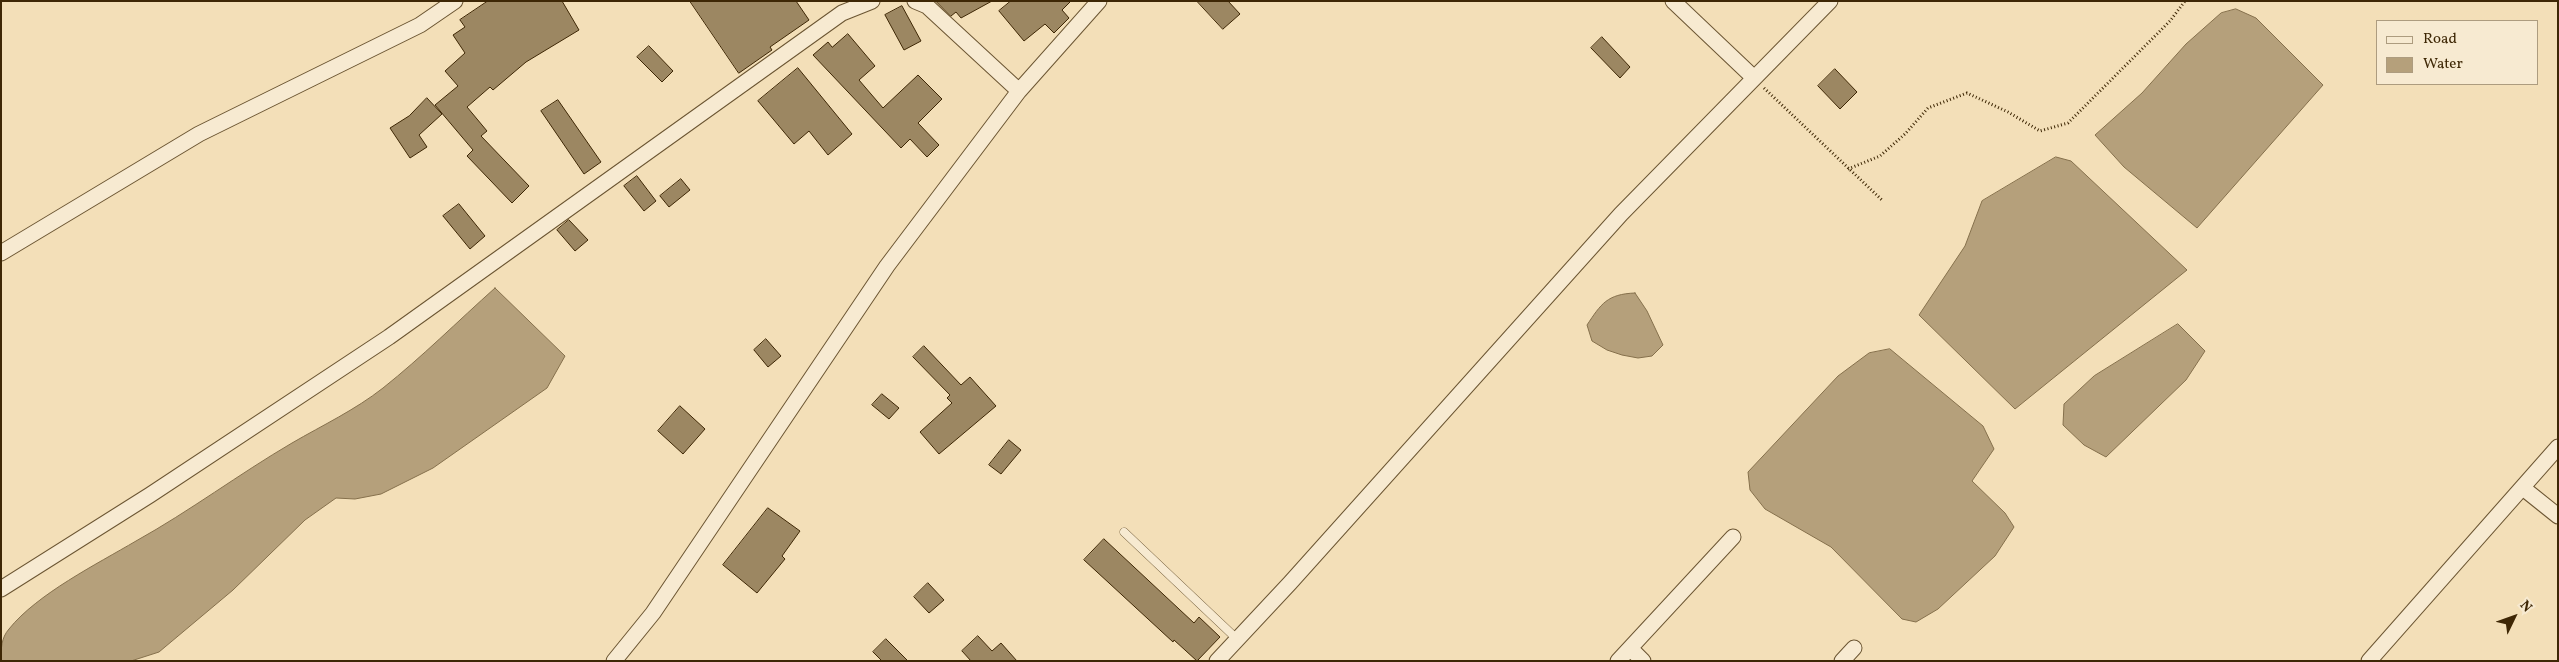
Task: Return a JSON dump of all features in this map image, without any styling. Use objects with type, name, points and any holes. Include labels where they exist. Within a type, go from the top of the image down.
[{"type":"street","points":[[1,253],[199,134],[420,26],[455,1]]},
{"type":"street","points":[[1,589],[150,495],[324,381],[842,13],[872,1]]},
{"type":"street","points":[[915,1],[927,6],[1019,91]]},
{"type":"street","points":[[614,661],[653,613],[888,266],[1019,91],[1099,1]]},
{"type":"street","points":[[1673,1],[1753,77]]},
{"type":"street","points":[[1217,661],[1297,576],[1621,214],[1753,77],[1830,1]]},
{"type":"street","points":[[2369,661],[2558,447]]},
{"type":"street","points":[[2523,488],[2558,516]]},
{"type":"street","points":[[1618,661],[1733,537]]},
{"type":"street","points":[[1630,648],[1644,661]]},
{"type":"street","points":[[1842,661],[1854,648]]},
{"type":"lane","points":[[1124,532],[1236,640]]},
{"type":"path","points":[[1848,169],[1880,156],[1905,134],[1928,108],[1968,93],[2008,112],[2040,131],[2068,123],[2170,21],[2185,1]]},
{"type":"path","points":[[1753,77],[1883,201]]},
{"type":"water","points":[[2236,9],[2256,18],[2323,85],[2197,228],[2124,167],[2095,135],[2142,93],[2186,44],[2221,13]]},
{"type":"water","points":[[2056,157],[2071,161],[2187,270],[2015,409],[1919,315],[1965,246],[1982,201]]},
{"type":"water","points":[[495,288],[565,356],[547,388],[433,468],[381,494],[355,499],[336,498],[305,520],[233,590],[159,652],[131,661],[1,661],[2,644],[6,632],[35,604],[68,580],[156,529],[272,455],[372,396],[412,364]]},
{"type":"water","points":[[1635,293],[1647,311],[1663,345],[1652,356],[1638,358],[1607,350],[1592,341],[1587,325],[1596,311],[1611,298],[1618,295]]},
{"type":"water","points":[[2178,324],[2205,351],[2186,380],[2106,457],[2084,445],[2063,425],[2064,404],[2094,376]]},
{"type":"water","points":[[1890,349],[1983,426],[1994,449],[1972,481],[2005,513],[2014,527],[1995,556],[1938,609],[1916,622],[1902,619],[1831,547],[1765,509],[1750,490],[1748,472],[1838,376],[1869,353]]},
{"type":"building","points":[[488,1],[562,1],[579,30],[526,62],[493,90],[490,87],[467,107],[487,131],[481,136],[529,186],[512,203],[467,156],[473,150],[435,105],[458,86],[445,71],[465,53],[453,35],[465,27],[460,20]]},
{"type":"building","points":[[690,1],[796,1],[809,20],[770,47],[772,50],[739,73]]},
{"type":"building","points":[[936,1],[992,1],[961,18],[956,12],[951,16]]},
{"type":"building","points":[[1011,1],[1071,1],[1062,10],[1069,18],[1054,33],[1045,24],[1024,41],[999,11]]},
{"type":"building","points":[[1197,1],[1228,1],[1240,14],[1223,29]]},
{"type":"building","points":[[902,6],[921,41],[904,50],[885,15]]},
{"type":"building","points":[[848,34],[875,66],[859,80],[883,108],[918,75],[942,99],[918,123],[939,145],[927,157],[910,139],[901,148],[813,55],[828,42],[832,47]]},
{"type":"building","points":[[1602,37],[1630,67],[1620,78],[1591,48]]},
{"type":"building","points":[[649,46],[673,71],[662,82],[637,57]]},
{"type":"building","points":[[798,68],[852,134],[828,155],[809,131],[794,144],[758,101]]},
{"type":"building","points":[[1835,69],[1857,92],[1840,109],[1818,86]]},
{"type":"building","points":[[427,98],[442,114],[419,135],[427,147],[410,158],[390,128],[409,116]]},
{"type":"building","points":[[558,100],[601,162],[584,174],[541,111]]},
{"type":"building","points":[[637,176],[656,201],[644,211],[624,186]]},
{"type":"building","points":[[681,179],[690,190],[669,207],[660,196]]},
{"type":"building","points":[[459,204],[485,236],[470,249],[443,216]]},
{"type":"building","points":[[569,220],[588,240],[575,251],[557,230]]},
{"type":"building","points":[[766,339],[781,356],[768,367],[754,350]]},
{"type":"building","points":[[924,346],[961,385],[970,377],[996,406],[939,454],[920,432],[952,403],[947,398],[950,395],[913,357]]},
{"type":"building","points":[[882,394],[899,408],[889,419],[872,405]]},
{"type":"building","points":[[680,406],[705,429],[683,454],[658,431]]},
{"type":"building","points":[[1009,440],[1021,450],[1001,474],[989,465]]},
{"type":"building","points":[[768,508],[800,531],[782,556],[785,559],[757,593],[723,565]]},
{"type":"building","points":[[1104,539],[1194,623],[1199,617],[1220,637],[1197,661],[1174,640],[1173,642],[1084,560]]},
{"type":"building","points":[[928,583],[944,600],[929,613],[914,597]]},
{"type":"building","points":[[978,636],[992,651],[1001,643],[1017,661],[971,661],[962,651]]},
{"type":"building","points":[[886,639],[908,661],[882,661],[873,652]]}]
